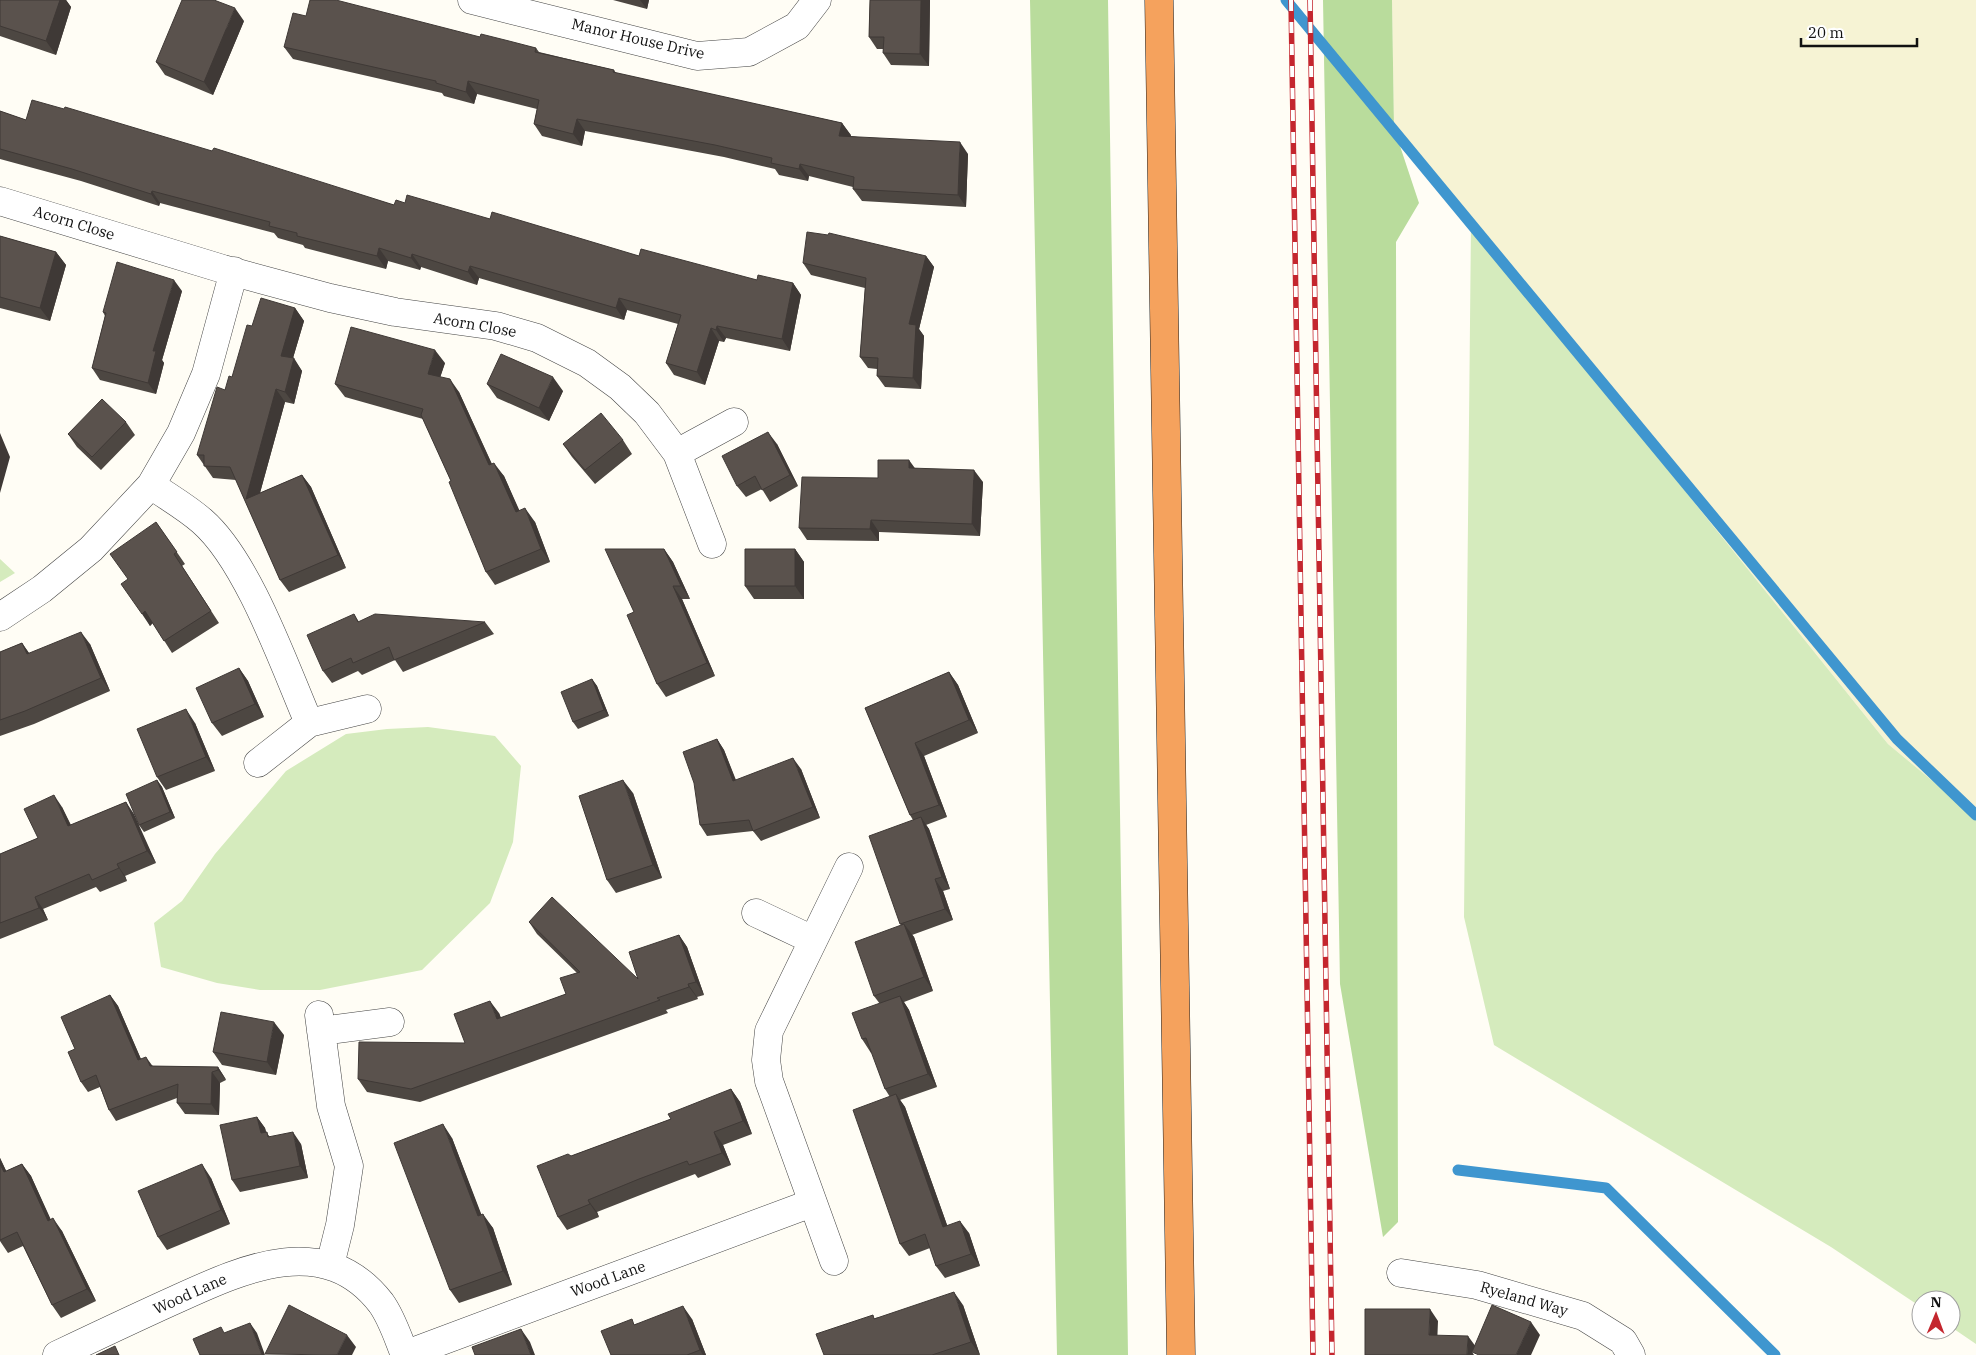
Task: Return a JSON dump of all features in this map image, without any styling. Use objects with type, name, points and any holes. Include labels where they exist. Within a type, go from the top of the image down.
[{"type":"highway","points":[[1159,0],[1181,1355]]},
{"type":"street","name":"Manor House Drive","points":[[472,0],[697,56],[748,52],[797,26],[817,0]]},
{"type":"street","name":"Acorn Close","points":[[0,200],[234,271],[377,308],[496,326],[537,338],[587,363],[620,387],[647,413],[678,453],[712,544]]},
{"type":"street","points":[[0,617],[42,589],[92,549],[151,485],[181,433],[206,374],[234,271]]},
{"type":"street","points":[[678,453],[734,422]]},
{"type":"street","points":[[151,485],[202,521],[226,548],[256,602],[309,723]]},
{"type":"street","points":[[258,763],[309,723],[367,709]]},
{"type":"street","points":[[834,1261],[769,1081],[766,1060],[769,1031],[848,868]]},
{"type":"street","points":[[756,913],[813,940]]},
{"type":"street","points":[[330,1265],[340,1225],[348,1166],[331,1106],[320,1023],[390,1022]]},
{"type":"street","name":"Wood Lane","points":[[57,1355],[221,1279],[272,1263],[304,1260],[330,1265],[359,1282],[381,1304],[393,1325],[404,1355],[812,1203]]},
{"type":"street","name":"Ryeland Way","points":[[1402,1273],[1478,1285],[1583,1316],[1623,1341],[1631,1355]]},
{"type":"shaded area","points":[[1392,0],[1976,0],[1976,817],[1888,744],[1394,128]]},
{"type":"green space","points":[[1030,0],[1108,0],[1128,1355],[1057,1355]]},
{"type":"green space","points":[[1323,0],[1392,0],[1394,128],[1419,203],[1396,242],[1398,1222],[1383,1237],[1340,984]]},
{"type":"green space","points":[[1471,224],[1888,744],[1976,817],[1976,1344],[1961,1334],[1961,1290],[1911,1290],[1911,1300],[1831,1247],[1494,1045],[1464,917]]},
{"type":"green space","points":[[0,559],[15,573],[0,582]]},
{"type":"green space","points":[[428,727],[495,736],[521,766],[513,842],[490,903],[422,970],[320,990],[260,990],[217,983],[161,967],[154,923],[182,901],[215,854],[286,771],[346,734]]},
{"type":"building","points":[[0,0],[60,0],[46,41],[0,26]]},
{"type":"building","points":[[182,0],[214,0],[235,8],[204,82],[156,62]]},
{"type":"building","points":[[310,0],[336,0],[480,37],[481,34],[536,48],[535,52],[614,70],[613,72],[842,123],[839,136],[960,142],[958,195],[853,189],[854,177],[800,164],[799,169],[771,163],[772,158],[715,145],[577,119],[573,134],[534,124],[539,100],[468,81],[466,92],[436,83],[436,81],[284,47],[293,13],[306,16]]},
{"type":"building","points":[[870,0],[921,0],[920,54],[883,53],[884,37],[869,37]]},
{"type":"building","points":[[32,100],[64,109],[65,107],[212,151],[214,148],[394,205],[396,200],[405,203],[407,195],[490,219],[492,212],[639,256],[641,249],[757,280],[758,275],[793,283],[782,339],[717,326],[716,330],[711,328],[697,372],[666,363],[681,315],[619,298],[616,308],[470,266],[468,272],[412,254],[411,258],[379,248],[377,256],[297,236],[297,233],[269,226],[270,222],[152,191],[151,194],[0,149],[0,111],[26,120]]},
{"type":"building","points":[[807,232],[828,235],[829,233],[926,256],[909,324],[916,325],[913,378],[877,376],[878,358],[860,357],[866,278],[803,263]]},
{"type":"building","points":[[0,236],[56,252],[40,308],[0,297]]},
{"type":"building","points":[[117,262],[174,280],[153,351],[156,351],[148,383],[92,368],[106,313],[103,312]]},
{"type":"building","points":[[261,298],[295,308],[281,356],[294,358],[285,392],[276,389],[246,499],[302,475],[338,555],[280,580],[230,467],[204,466],[204,455],[197,455],[217,387],[225,390],[229,376],[232,377],[247,325],[252,326]]},
{"type":"building","points":[[351,327],[435,350],[428,374],[450,379],[489,465],[494,463],[516,512],[525,508],[541,549],[486,572],[449,482],[451,481],[421,415],[423,409],[335,384]]},
{"type":"building","points":[[501,354],[553,377],[539,408],[487,384]]},
{"type":"building","points":[[102,399],[126,422],[92,457],[68,434]]},
{"type":"building","points":[[601,413],[623,440],[585,470],[563,444]]},
{"type":"building","points":[[768,432],[790,475],[762,490],[755,476],[737,486],[722,456]]},
{"type":"building","points":[[878,460],[909,460],[909,468],[974,470],[972,524],[871,520],[870,529],[799,528],[802,477],[878,478]]},
{"type":"building","points":[[156,522],[177,552],[174,554],[211,611],[164,641],[145,611],[142,614],[121,584],[128,579],[110,554]]},
{"type":"building","points":[[605,549],[664,549],[681,586],[673,586],[707,663],[657,684],[627,615],[634,612]]},
{"type":"building","points":[[745,549],[795,549],[795,586],[745,586]]},
{"type":"building","points":[[354,614],[358,622],[375,614],[485,622],[394,660],[389,647],[353,663],[351,658],[323,671],[307,635]]},
{"type":"building","points":[[81,632],[101,678],[0,720],[0,652],[22,643],[27,654]]},
{"type":"building","points":[[239,668],[255,704],[212,723],[196,688]]},
{"type":"building","points":[[949,672],[969,720],[915,743],[939,805],[910,815],[865,708]]},
{"type":"building","points":[[592,679],[604,710],[573,722],[561,692]]},
{"type":"building","points":[[186,709],[206,757],[157,777],[137,729]]},
{"type":"building","points":[[717,739],[733,781],[793,758],[813,807],[753,831],[749,820],[700,825],[694,783],[683,752]]},
{"type":"building","points":[[157,780],[170,812],[139,825],[126,794]]},
{"type":"building","points":[[623,780],[653,865],[607,880],[579,796]]},
{"type":"building","points":[[54,795],[68,826],[126,802],[147,851],[117,864],[119,868],[92,880],[89,874],[35,897],[39,908],[0,923],[0,854],[38,838],[24,809]]},
{"type":"building","points":[[921,817],[942,877],[935,879],[945,909],[900,924],[869,836]]},
{"type":"building","points":[[552,897],[638,979],[629,952],[679,935],[696,982],[688,984],[689,987],[657,998],[660,1000],[411,1089],[358,1079],[359,1042],[465,1043],[454,1014],[490,1001],[497,1019],[566,994],[560,978],[580,972],[529,922]]},
{"type":"building","points":[[904,924],[924,977],[874,996],[855,942]]},
{"type":"building","points":[[110,995],[138,1060],[146,1057],[150,1066],[218,1067],[218,1070],[212,1072],[211,1104],[177,1103],[178,1084],[109,1110],[96,1075],[81,1082],[68,1052],[75,1049],[61,1017]]},
{"type":"building","points":[[900,996],[928,1074],[885,1089],[866,1038],[862,1039],[852,1013]]},
{"type":"building","points":[[221,1012],[274,1022],[267,1062],[213,1052]]},
{"type":"building","points":[[731,1089],[743,1121],[714,1132],[722,1153],[689,1165],[687,1161],[639,1179],[588,1200],[590,1204],[558,1217],[537,1166],[568,1154],[571,1156],[671,1119],[668,1114]]},
{"type":"building","points":[[896,1094],[943,1227],[960,1221],[971,1254],[936,1266],[925,1234],[900,1244],[853,1110]]},
{"type":"building","points":[[257,1117],[261,1133],[267,1132],[268,1137],[293,1132],[300,1166],[232,1180],[220,1125]]},
{"type":"building","points":[[443,1124],[478,1216],[483,1214],[503,1271],[450,1290],[394,1143]]},
{"type":"building","points":[[0,1164],[4,1172],[22,1164],[48,1221],[53,1218],[87,1289],[52,1305],[17,1232],[0,1240]]},
{"type":"building","points":[[202,1164],[221,1210],[158,1237],[138,1191]]},
{"type":"building","points":[[954,1292],[971,1342],[932,1355],[824,1355],[816,1334],[873,1315],[874,1319]]},
{"type":"building","points":[[289,1305],[347,1335],[337,1355],[265,1354]]},
{"type":"building","points":[[1492,1305],[1531,1322],[1516,1355],[1479,1355],[1472,1352]]},
{"type":"building","points":[[683,1306],[700,1350],[687,1355],[611,1355],[601,1331],[632,1319],[634,1325]]},
{"type":"building","points":[[1365,1309],[1430,1309],[1429,1335],[1468,1336],[1467,1355],[1365,1355]]},
{"type":"building","points":[[250,1323],[262,1355],[200,1355],[193,1339],[221,1327],[224,1333]]},
{"type":"building","points":[[521,1329],[531,1355],[475,1355],[472,1347]]},
{"type":"building","points":[[115,1346],[119,1355],[96,1355]]},
{"type":"waterway","points":[[1286,0],[1897,739],[1976,815]]},
{"type":"waterway","points":[[1458,1170],[1606,1188],[1775,1355]]},
{"type":"railway","points":[[1291,0],[1313,1355]]},
{"type":"railway","points":[[1310,0],[1332,1355]]}]
